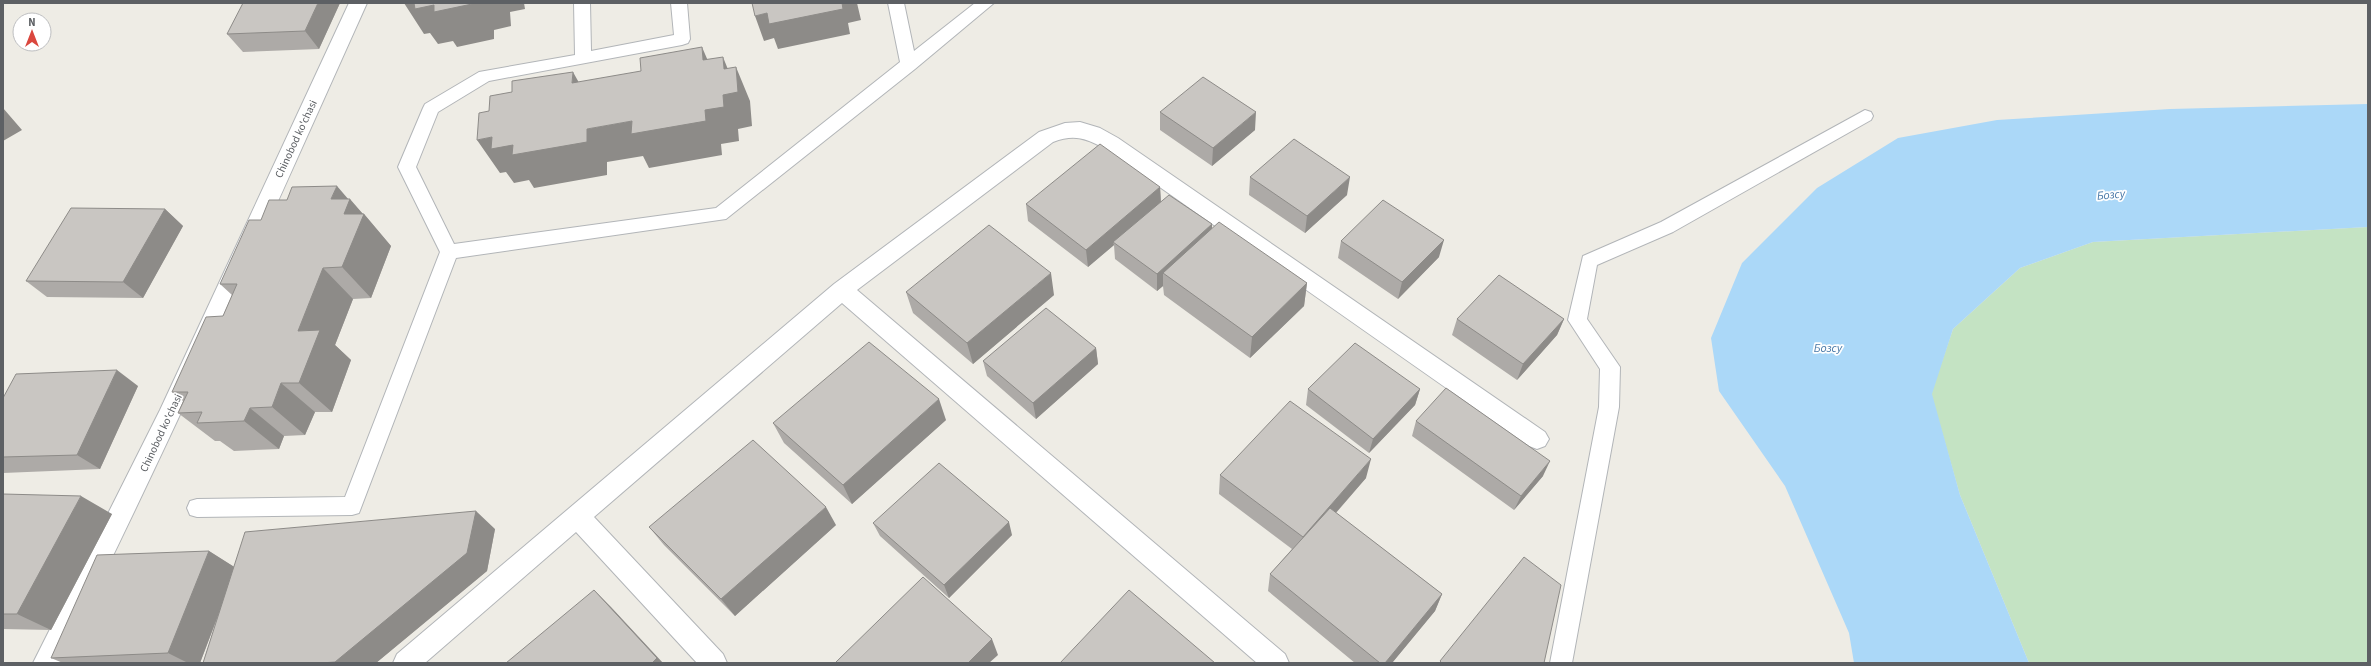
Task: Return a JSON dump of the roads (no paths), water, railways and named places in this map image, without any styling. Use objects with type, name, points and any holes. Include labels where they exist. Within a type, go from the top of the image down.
[{"type":"street","name":"Chinobod ko'chasi","points":[[46,663],[110,542],[156,445],[358,3]]},
{"type":"street","points":[[406,663],[842,290],[1046,137],[1076,127],[1093,132],[1112,143],[1537,439]]},
{"type":"street","points":[[842,290],[1276,663]]},
{"type":"street","points":[[578,517],[714,663]]},
{"type":"lane","points":[[582,3],[583,59]]},
{"type":"lane","points":[[197,508],[352,506],[449,252],[407,167],[431,108],[485,76],[583,59],[682,39],[679,3]]},
{"type":"lane","points":[[896,3],[909,65]]},
{"type":"lane","points":[[449,252],[720,214],[986,3]]},
{"type":"lane","points":[[1562,663],[1609,407],[1610,367],[1577,320],[1589,261],[1667,227],[1865,116]]},
{"type":"water","name":"Бозсу","points":[[2368,104],[2368,227],[2093,242],[2020,268],[1953,329],[1932,394],[1960,495],[2029,663],[1854,663],[1849,633],[1785,486],[1719,391],[1711,338],[1742,263],[1817,188],[1898,138],[1997,120],[2170,109]]}]
